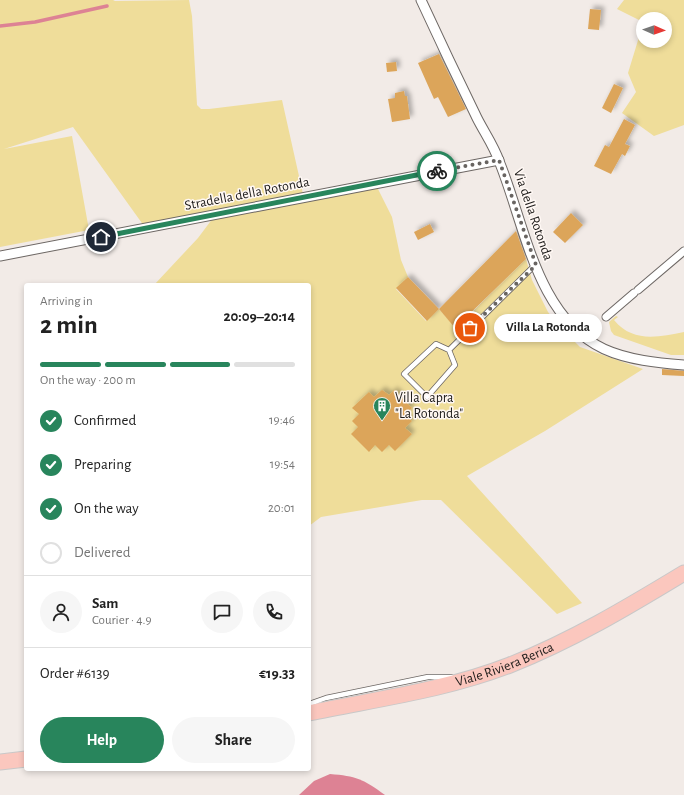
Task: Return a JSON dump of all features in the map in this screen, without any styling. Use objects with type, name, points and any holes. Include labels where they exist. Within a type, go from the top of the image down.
[{"type":"main road","name":"Viale Riviera Berica","points":[[311,713],[473,677],[509,665],[567,640],[684,573]]},
{"type":"main road","points":[[0,762],[24,759]]},
{"type":"street","name":"Via della Rotonda","points":[[421,0],[492,136],[536,265],[550,297],[568,323],[584,338],[605,349],[627,356],[662,363],[684,365]]},
{"type":"street","name":"Stradella della Rotonda","points":[[0,256],[499,160]]},
{"type":"street","points":[[606,317],[684,251]]},
{"type":"lane","points":[[448,350],[536,265]]},
{"type":"lane","points":[[436,344],[448,350],[455,365],[427,397],[404,374],[436,344]]},
{"type":"lane","points":[[311,703],[326,698],[428,677],[473,677]]},
{"type":"shaded area","points":[[0,0],[189,0],[192,16],[197,105],[201,109],[209,109],[282,100],[303,194],[144,226],[73,127],[4,149],[72,136],[89,230],[0,247]]},
{"type":"shaded area","points":[[624,0],[684,0],[684,125],[654,136],[622,113],[636,92],[628,73],[636,47],[672,48],[672,12],[636,12],[636,18],[617,9]]},
{"type":"shaded area","points":[[375,183],[392,217],[401,260],[408,277],[396,289],[426,321],[439,309],[456,328],[526,259],[532,280],[548,312],[580,347],[643,369],[545,431],[467,476],[582,603],[557,614],[441,500],[422,500],[321,517],[311,524],[311,283],[156,283],[198,238],[216,214]]},
{"type":"shaded area","points":[[616,316],[618,317],[614,320],[621,327],[638,335],[655,336],[684,332],[684,355],[671,355],[614,335],[611,331],[609,322]]},
{"type":"shaded area","points":[[330,774],[359,779],[385,795],[299,795],[314,781]]},
{"type":"building","points":[[590,9],[601,10],[599,30],[588,29]]},
{"type":"building","points":[[439,54],[466,109],[448,117],[438,97],[434,99],[418,63]]},
{"type":"building","points":[[396,62],[397,71],[387,72],[386,63]]},
{"type":"building","points":[[614,84],[623,88],[611,113],[602,108]]},
{"type":"building","points":[[404,91],[405,96],[407,96],[410,119],[392,122],[388,99],[395,98],[395,93]]},
{"type":"building","points":[[624,119],[635,125],[625,144],[630,146],[625,156],[622,154],[611,174],[594,166],[605,145],[609,147]]},
{"type":"building","points":[[571,213],[583,225],[565,243],[553,232]]},
{"type":"building","points":[[430,224],[434,232],[418,240],[414,232]]},
{"type":"building","points":[[516,231],[526,259],[455,328],[439,309]]},
{"type":"building","points":[[408,277],[439,309],[427,321],[396,288]]},
{"type":"building","points":[[662,369],[684,371],[684,376],[662,375]]},
{"type":"building","name":"Villa Capra \"La Rotonda\"","points":[[382,390],[389,395],[394,390],[412,408],[405,414],[412,421],[405,428],[412,434],[395,451],[389,445],[382,452],[375,445],[369,452],[351,434],[358,427],[352,421],[359,414],[352,408],[369,392],[374,397]]},
{"type":"waterway","points":[[0,26],[35,22],[107,6]]},
{"type":"way so far","points":[[437,171],[499,160],[536,265],[529,270],[470,328]]},
{"type":"place","name":"Villa La Rotonda","points":[[470,328]]},
{"type":"place","name":"Villa Capra \"La Rotonda\"","points":[[382,421]]},
{"type":"route","points":[[101,237],[437,171]]}]
